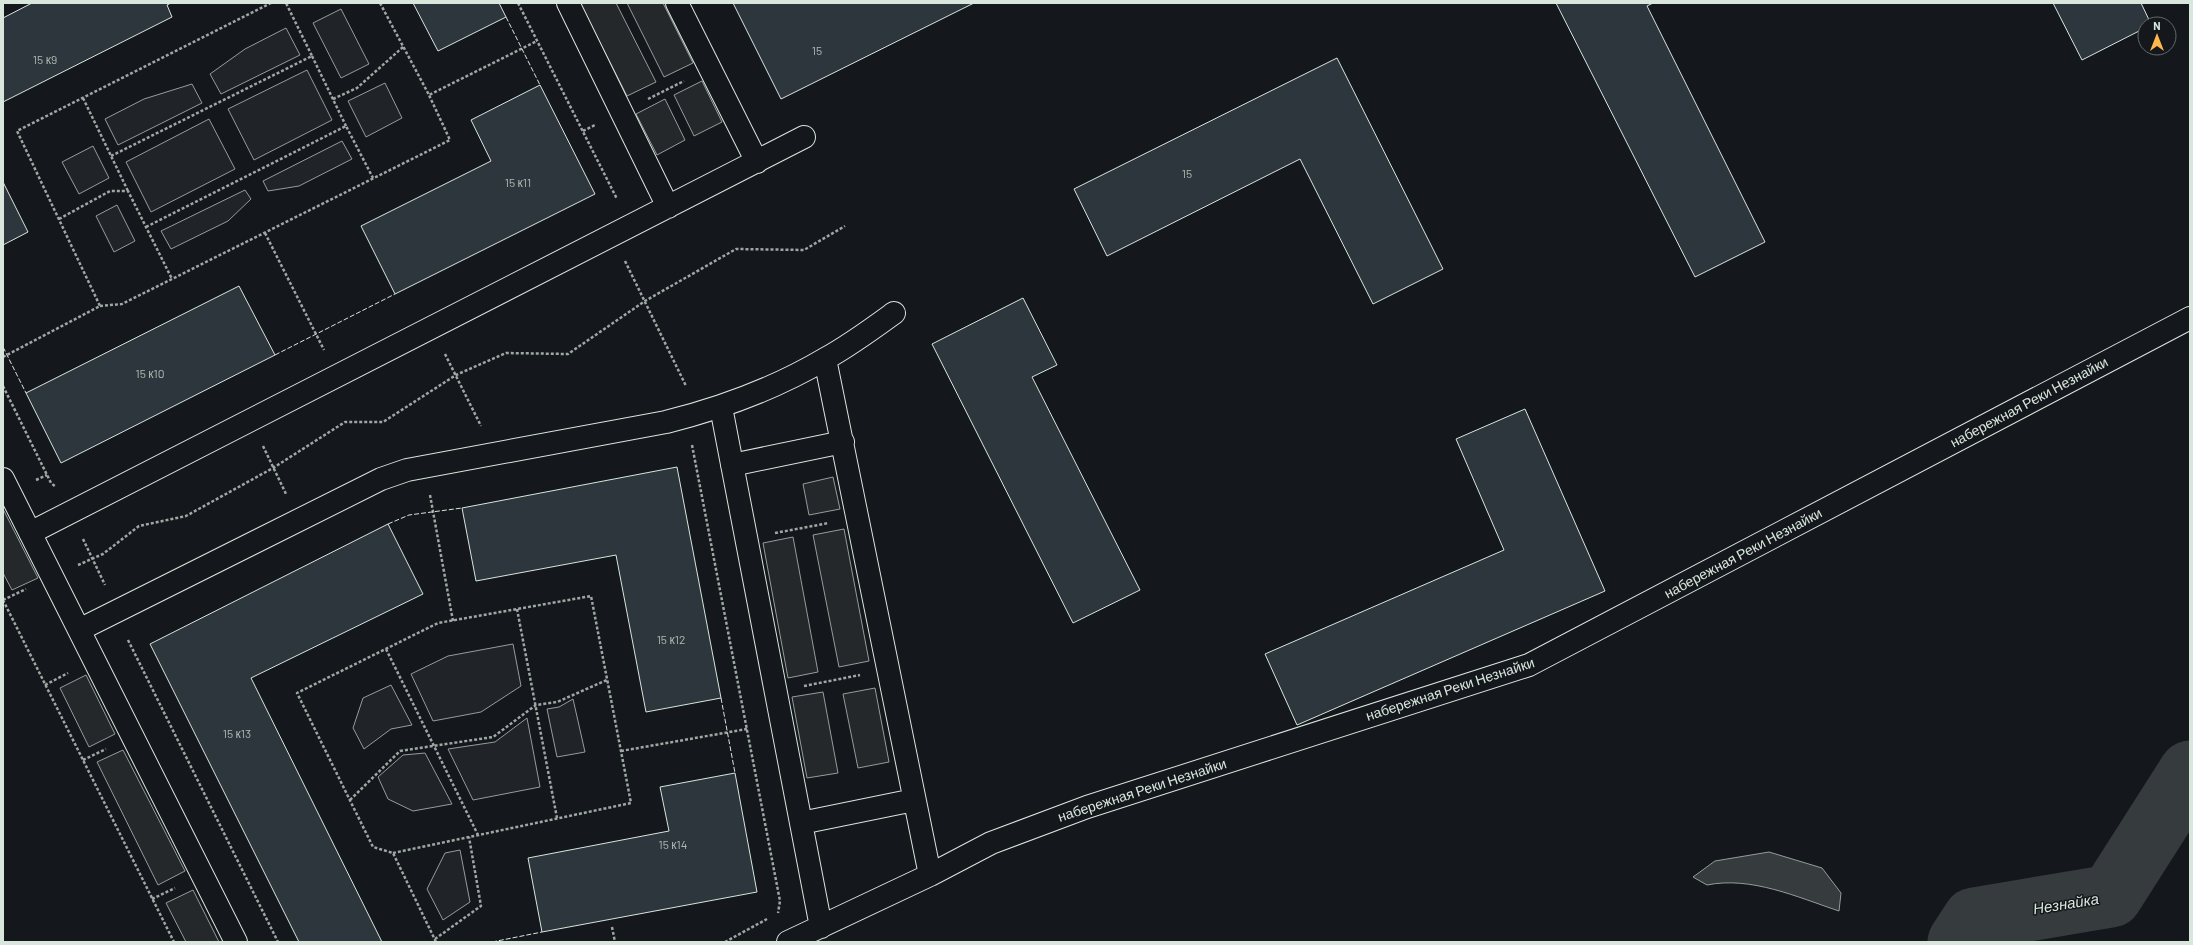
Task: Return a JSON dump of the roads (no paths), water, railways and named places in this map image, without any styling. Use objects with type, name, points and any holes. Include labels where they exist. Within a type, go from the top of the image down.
[{"type":"street","points":[[568,3],[668,207]]},
{"type":"street","points":[[677,3],[757,162]]},
{"type":"street","points":[[30,533],[70,514],[804,137]]},
{"type":"street","points":[[79,630],[381,479],[407,470],[666,422],[721,407],[756,394],[825,359],[894,313]]},
{"type":"street","name":"набережная Реки Незнайки","points":[[788,942],[930,875],[992,843],[1087,807],[1530,665],[2190,318]]},
{"type":"street","points":[[825,359],[930,875]]},
{"type":"street","points":[[721,407],[821,927]]},
{"type":"street","points":[[732,465],[843,442]]},
{"type":"street","points":[[3,479],[236,942]]},
{"type":"street","points":[[801,823],[914,800]]},
{"type":"waterway","name":"Незнайка","points":[[1959,942],[1974,919],[2111,896],[2190,772]]}]
